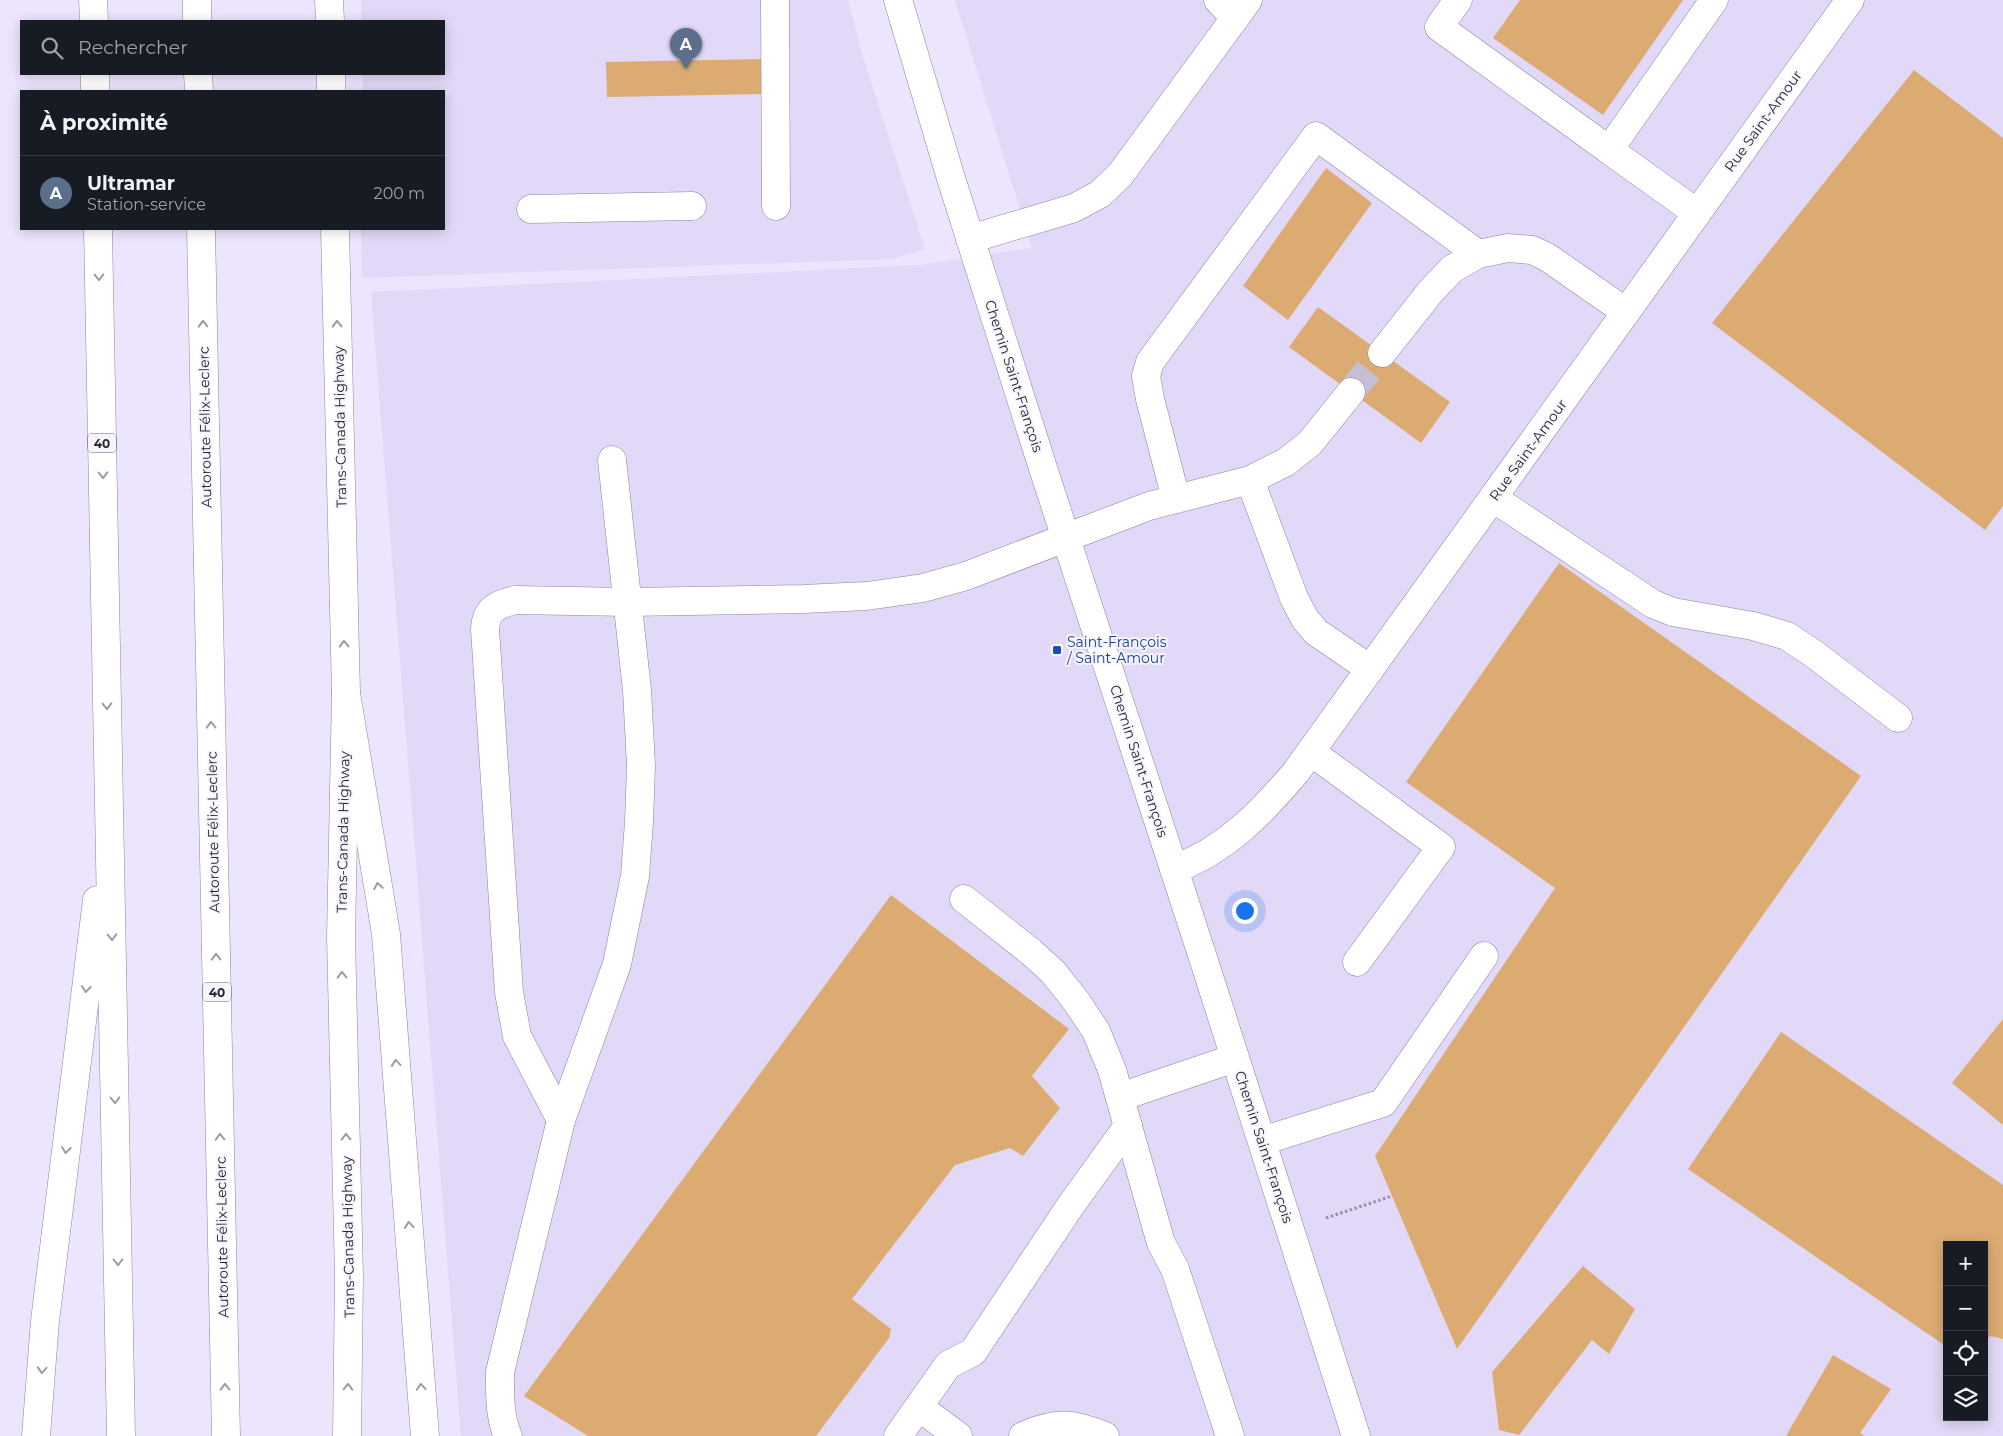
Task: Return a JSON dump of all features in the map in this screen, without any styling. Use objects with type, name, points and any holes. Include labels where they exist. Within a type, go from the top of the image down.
[{"type":"main road","points":[[94,0],[94,20]]},
{"type":"main road","points":[[197,0],[198,20]]},
{"type":"main road","points":[[329,0],[330,20]]},
{"type":"main road","points":[[775,0],[776,206]]},
{"type":"main road","name":"Chemin Saint-François","points":[[898,0],[970,239],[1356,1436]]},
{"type":"main road","points":[[1458,0],[1439,27],[1697,213]]},
{"type":"main road","points":[[1609,150],[1714,0]]},
{"type":"main road","name":"Rue Saint-Amour","points":[[1174,869],[1188,864],[1214,849],[1239,831],[1270,802],[1296,772],[1850,0]]},
{"type":"main road","points":[[970,239],[1074,208],[1100,194],[1120,175],[1234,6]]},
{"type":"main road","points":[[95,75],[95,90]]},
{"type":"main road","points":[[198,75],[199,90]]},
{"type":"main road","points":[[331,75],[332,90]]},
{"type":"main road","points":[[1176,499],[1150,399],[1146,376],[1150,362],[1316,136],[1478,254]]},
{"type":"main road","points":[[531,209],[692,206]]},
{"type":"main road","name":"40","points":[[98,230],[121,1436]]},
{"type":"main road","name":"Autoroute Félix-Leclerc","points":[[202,230],[226,1436]]},
{"type":"main road","name":"Trans-Canada Highway","points":[[335,230],[346,693],[341,937],[350,1276],[347,1436]]},
{"type":"main road","points":[[1382,353],[1431,291],[1452,269],[1478,254],[1508,248],[1532,250],[1547,257],[1626,312]]},
{"type":"main road","points":[[562,1120],[517,1036],[509,992],[486,621],[492,608],[500,603],[515,600],[628,602],[803,599],[867,596],[923,588],[966,576],[1149,506],[1250,480],[1286,462],[1310,444],[1351,392]]},
{"type":"main road","points":[[508,1436],[504,1426],[500,1398],[500,1372],[562,1120],[617,964],[635,876],[641,766],[637,690],[612,460]]},
{"type":"main road","points":[[1250,480],[1294,598],[1305,619],[1316,632],[1370,669]]},
{"type":"main road","points":[[1493,498],[1652,604],[1673,612],[1753,626],[1787,636],[1814,654],[1898,718]]},
{"type":"main road","points":[[346,693],[386,934],[425,1436]]},
{"type":"main road","points":[[1311,752],[1440,847],[1357,962]]},
{"type":"main road","points":[[36,1436],[45,1321],[109,801]]},
{"type":"main road","points":[[964,900],[1031,952],[1052,972],[1076,1000],[1096,1031],[1112,1070],[1161,1243],[1175,1269],[1230,1436]]},
{"type":"main road","points":[[1262,1141],[1383,1103],[1484,956]]},
{"type":"main road","points":[[1120,1097],[1235,1058]]},
{"type":"main road","points":[[898,1436],[948,1366],[972,1352],[1071,1204],[1128,1126]]},
{"type":"main road","points":[[919,1407],[958,1436]]},
{"type":"main road","points":[[1023,1436],[1045,1428],[1068,1424],[1105,1436]]},
{"type":"path","points":[[1326,1218],[1392,1196]]},
{"type":"shaded area","points":[[361,0],[848,0],[861,51],[925,249],[893,259],[362,278],[361,230],[445,230],[445,90],[363,90],[363,75],[445,75],[445,20],[362,20]]},
{"type":"shaded area","points":[[955,0],[2003,0],[2003,1436],[461,1436],[371,292],[919,265],[1032,248]]},
{"type":"building","points":[[1520,0],[1683,0],[1603,115],[1493,38]]},
{"type":"building","points":[[766,59],[767,94],[607,97],[606,62]]},
{"type":"building","points":[[1914,70],[2003,138],[2003,506],[1985,530],[1712,323]]},
{"type":"building","points":[[1326,168],[1372,203],[1288,320],[1243,286]]},
{"type":"building","points":[[1318,307],[1450,402],[1421,443],[1289,347]]},
{"type":"building","points":[[1559,563],[1861,776],[1457,1349],[1375,1156],[1555,888],[1406,782]]},
{"type":"building","points":[[891,895],[1069,1029],[1032,1076],[1060,1108],[1023,1156],[1010,1148],[955,1165],[852,1299],[891,1329],[889,1338],[816,1436],[588,1436],[524,1396]]},
{"type":"building","points":[[2003,1019],[2003,1125],[1952,1083]]},
{"type":"building","points":[[1781,1032],[2003,1185],[2003,1339],[1990,1336],[1988,1338],[1988,1241],[1943,1241],[1943,1344],[1688,1169]]},
{"type":"building","points":[[1583,1266],[1635,1309],[1609,1354],[1592,1340],[1519,1435],[1499,1430],[1492,1372]]},
{"type":"building","points":[[1833,1355],[1891,1389],[1860,1433],[1865,1436],[1786,1436]]},
{"type":"tunnel","points":[[1351,392],[1382,353]]},
{"type":"place","name":"Ultramar","points":[[686,69]]},
{"type":"place","name":"Saint-François / Saint-Amour","points":[[1057,650]]}]
